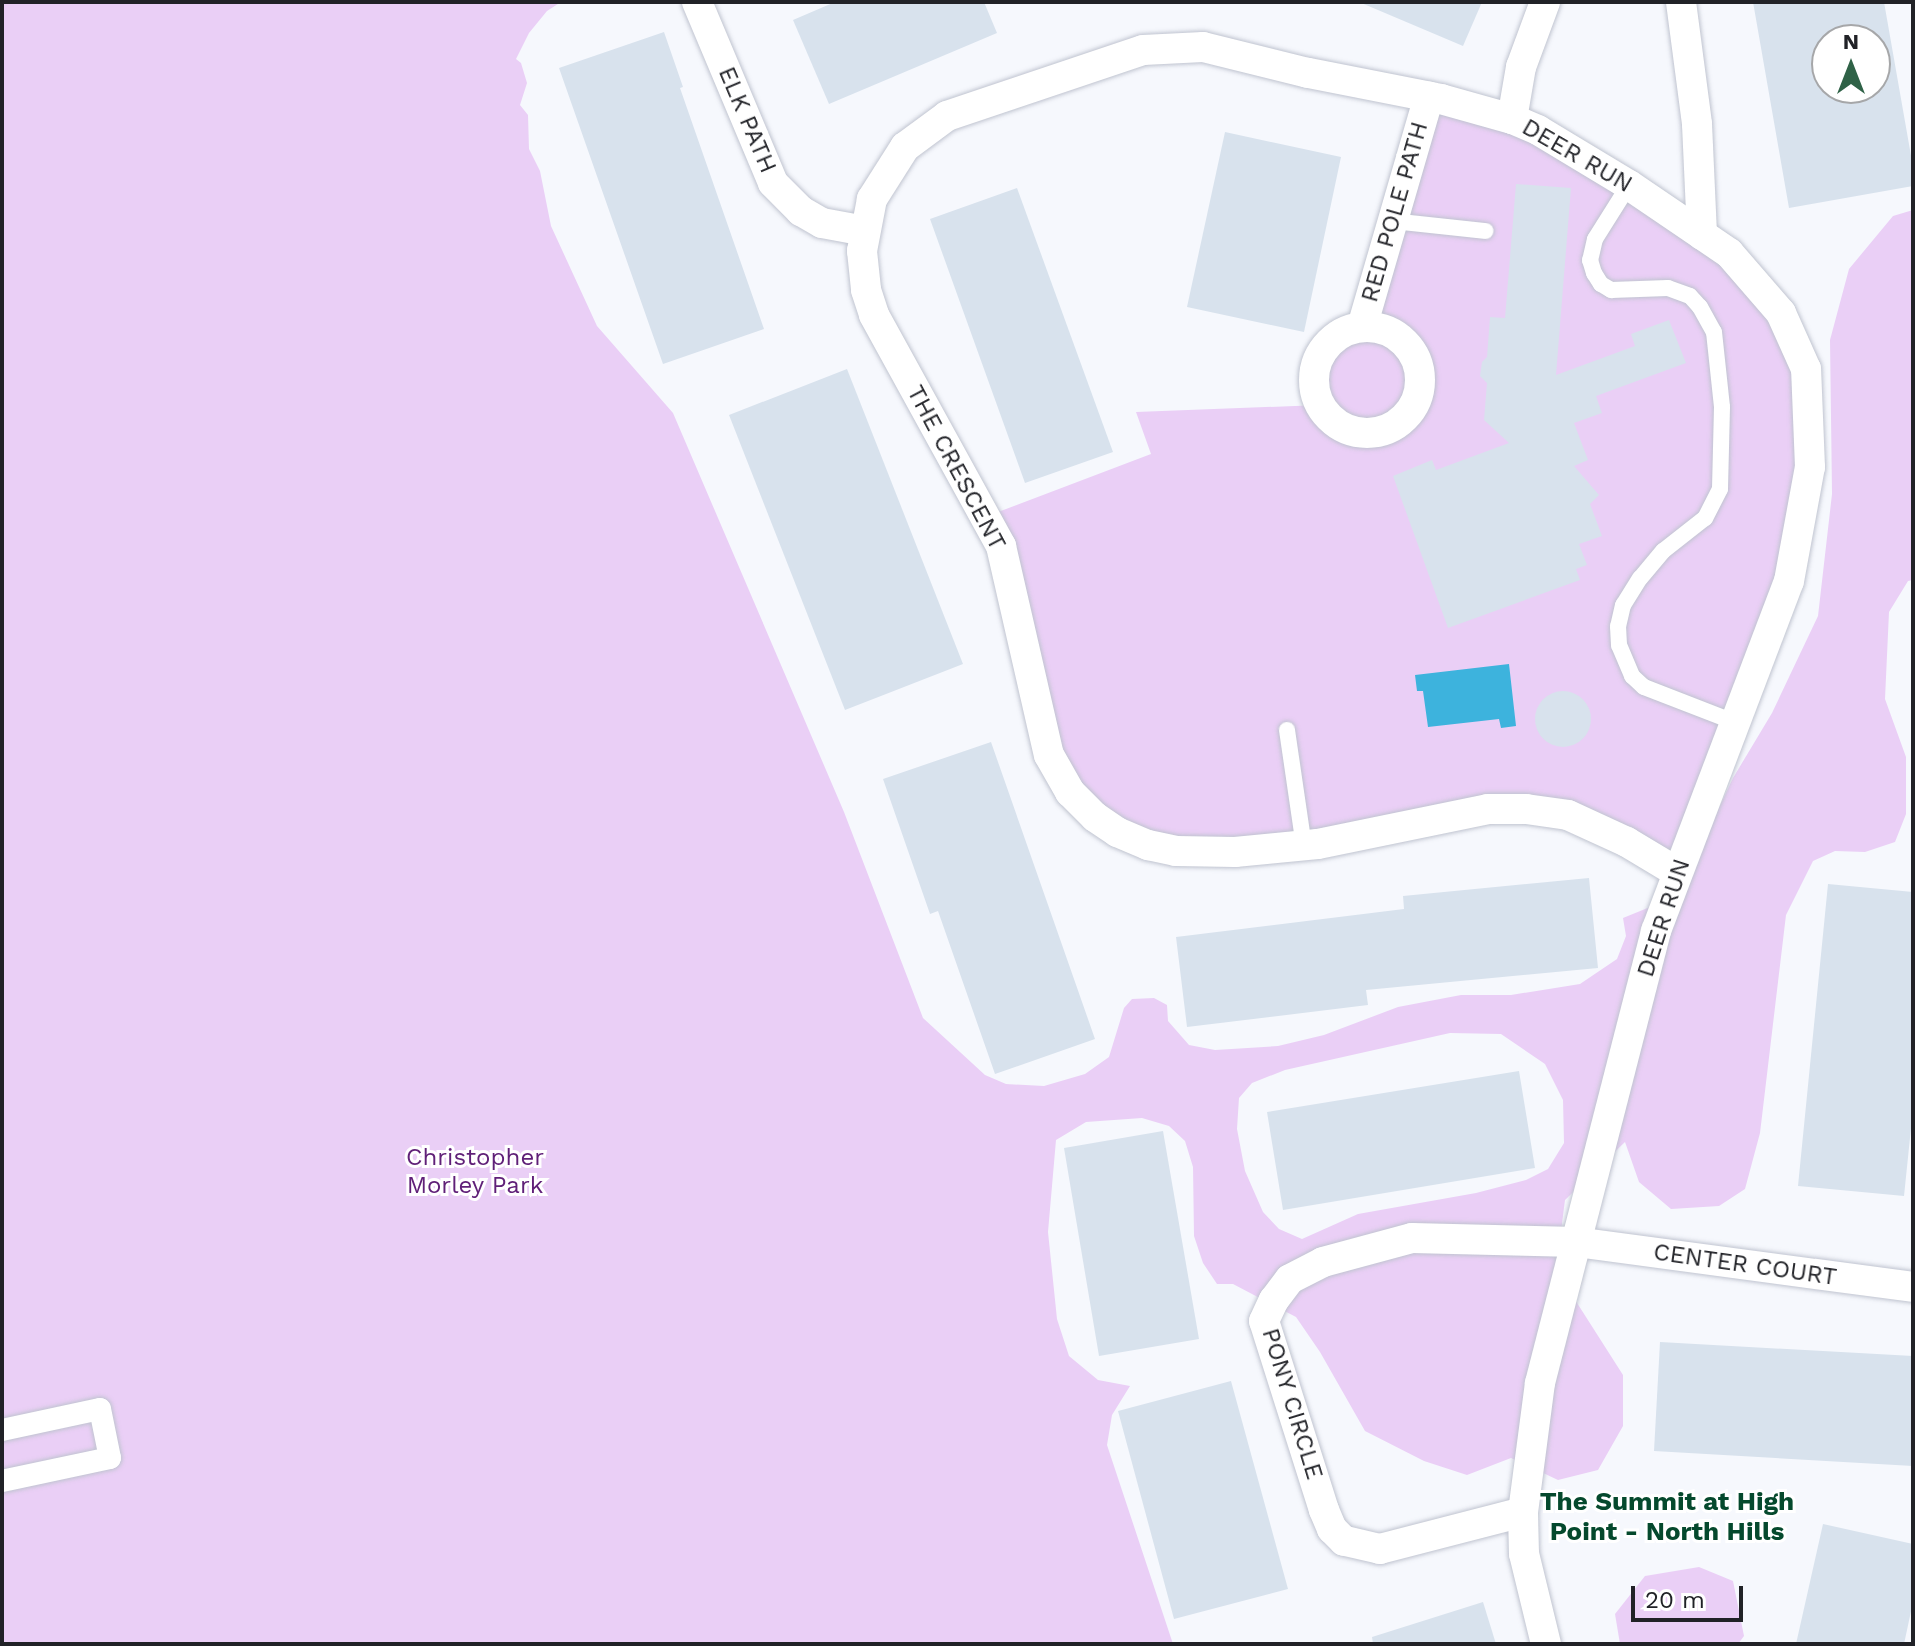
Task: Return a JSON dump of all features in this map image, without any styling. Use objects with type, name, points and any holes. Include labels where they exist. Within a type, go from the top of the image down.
[{"type":"street","name":"ELK PATH","points":[[697,2],[773,183],[801,211],[822,223],[865,231]]},
{"type":"street","name":"DEER RUN","points":[[1545,2],[1521,67],[1512,119],[1538,130],[1629,185],[1702,235],[1747,272],[1781,313],[1806,369],[1810,467],[1789,581],[1656,931],[1540,1383],[1523,1512],[1524,1554],[1546,1644]]},
{"type":"street","points":[[1681,2],[1697,124],[1702,235]]},
{"type":"street","name":"THE CRESCENT","points":[[1512,119],[1429,97],[1308,73],[1203,47],[1143,50],[947,116],[920,134],[905,147],[882,178],[872,199],[862,251],[866,290],[874,315],[1001,546],[1049,755],[1070,792],[1095,817],[1117,832],[1148,845],[1176,851],[1235,852],[1304,846],[1488,809],[1526,809],[1568,815],[1627,842],[1677,872]]},
{"type":"street","name":"RED POLE PATH","points":[[1362,327],[1429,97]]},
{"type":"street","name":"PONY CIRCLE","points":[[1523,1512],[1380,1549],[1344,1541],[1332,1529],[1324,1510],[1264,1321],[1274,1300],[1290,1279],[1323,1262],[1379,1245],[1412,1238],[1576,1242]]},
{"type":"street","name":"CENTER COURT","points":[[1576,1242],[1913,1287]]},
{"type":"street","points":[[2,1430],[100,1409],[110,1458],[2,1481]]},
{"type":"lane","points":[[1629,185],[1595,239],[1590,260],[1594,273],[1601,284],[1611,290],[1668,288],[1690,296],[1710,320],[1717,344],[1721,448],[1720,489],[1705,518],[1663,551],[1640,578],[1623,605],[1618,626],[1619,645],[1632,676],[1644,687],[1737,723]]},
{"type":"lane","points":[[1392,221],[1485,231]]},
{"type":"lane","points":[[1287,730],[1304,846]]},
{"type":"green space","name":"Christopher Morley Park","points":[[2,2],[561,2],[547,11],[529,33],[516,59],[521,63],[527,83],[520,105],[528,115],[529,149],[540,171],[551,226],[597,326],[673,413],[844,812],[923,1018],[985,1075],[1006,1084],[1044,1086],[1085,1074],[1109,1057],[1124,1008],[1132,999],[1154,998],[1167,1005],[1168,1021],[1189,1045],[1215,1050],[1278,1046],[1324,1035],[1398,1007],[1461,995],[1511,995],[1580,984],[1617,959],[1626,936],[1623,918],[1650,907],[1693,863],[1733,778],[1772,713],[1818,616],[1832,494],[1830,340],[1849,269],[1893,216],[1913,210],[1913,580],[1908,581],[1889,612],[1885,699],[1906,757],[1906,814],[1895,842],[1865,852],[1835,851],[1813,861],[1786,915],[1760,1133],[1745,1189],[1719,1206],[1671,1209],[1639,1182],[1625,1142],[1565,1200],[1556,1270],[1623,1375],[1623,1426],[1598,1470],[1558,1480],[1511,1458],[1467,1475],[1424,1461],[1365,1431],[1320,1352],[1296,1317],[1233,1284],[1217,1284],[1203,1263],[1194,1236],[1193,1167],[1185,1141],[1169,1126],[1142,1118],[1086,1122],[1056,1140],[1048,1232],[1057,1319],[1069,1356],[1098,1380],[1130,1386],[1112,1415],[1107,1445],[1173,1644],[2,1644]],"holes":[[[1450,1033],[1501,1034],[1545,1064],[1563,1100],[1564,1143],[1548,1169],[1526,1180],[1476,1193],[1358,1214],[1302,1239],[1279,1229],[1263,1212],[1245,1171],[1237,1129],[1239,1098],[1252,1083],[1285,1070]]]},
{"type":"green space","points":[[1429,97],[1512,119],[1729,253],[1806,369],[1789,581],[1677,872],[1568,815],[1176,851],[1070,792],[985,517],[1151,454],[1136,412],[1320,405],[1313,376],[1318,358],[1328,343],[1344,332],[1362,327]]},
{"type":"green space","points":[[1699,1567],[1733,1581],[1744,1636],[1738,1644],[1620,1644],[1615,1614],[1645,1576]]},
{"type":"water","points":[[1509,664],[1516,726],[1501,728],[1499,719],[1428,727],[1423,691],[1417,691],[1415,675]]},
{"type":"building","points":[[835,2],[984,2],[997,33],[829,104],[793,20]]},
{"type":"building","points":[[1359,2],[1482,2],[1463,46]]},
{"type":"building","points":[[1753,2],[1884,2],[1888,24],[1811,24],[1811,104],[1891,104],[1891,42],[1913,167],[1913,186],[1789,208]]},
{"type":"building","points":[[664,32],[683,87],[680,88],[764,329],[663,364],[559,68]]},
{"type":"building","points":[[1225,132],[1341,157],[1304,332],[1187,307]]},
{"type":"building","points":[[1516,184],[1571,188],[1556,375],[1635,346],[1631,334],[1669,320],[1686,363],[1596,396],[1602,413],[1574,423],[1588,460],[1574,466],[1599,495],[1590,504],[1602,536],[1579,544],[1587,565],[1576,569],[1580,580],[1448,628],[1393,476],[1432,460],[1436,470],[1509,443],[1484,420],[1487,383],[1480,376],[1482,362],[1487,357],[1490,317],[1505,318]]},
{"type":"building","points":[[1017,188],[1113,452],[1025,483],[930,219]]},
{"type":"building","points":[[847,369],[963,664],[845,710],[729,415]]},
{"type":"building","points":[[1563,691],[1583,699],[1591,719],[1583,739],[1563,747],[1543,739],[1535,719],[1543,699]]},
{"type":"building","points":[[991,742],[1095,1039],[995,1074],[938,911],[930,914],[883,779]]},
{"type":"building","points":[[1589,878],[1598,968],[1366,990],[1368,1005],[1187,1027],[1176,937],[1404,909],[1403,896]]},
{"type":"building","points":[[1828,884],[1913,892],[1913,1109],[1904,1196],[1798,1186]]},
{"type":"building","points":[[1519,1071],[1535,1168],[1283,1210],[1267,1112]]},
{"type":"building","points":[[1163,1131],[1199,1339],[1099,1356],[1064,1148]]},
{"type":"building","points":[[1660,1342],[1913,1356],[1913,1466],[1654,1451]]},
{"type":"building","points":[[1231,1381],[1288,1589],[1174,1619],[1118,1411]]},
{"type":"building","points":[[1823,1524],[1913,1544],[1913,1602],[1904,1644],[1796,1644]]},
{"type":"building","points":[[1483,1602],[1496,1644],[1373,1644],[1372,1637]]},
{"type":"district","name":"The Summit at High Point - North Hills","points":[[1667,1517]]}]
